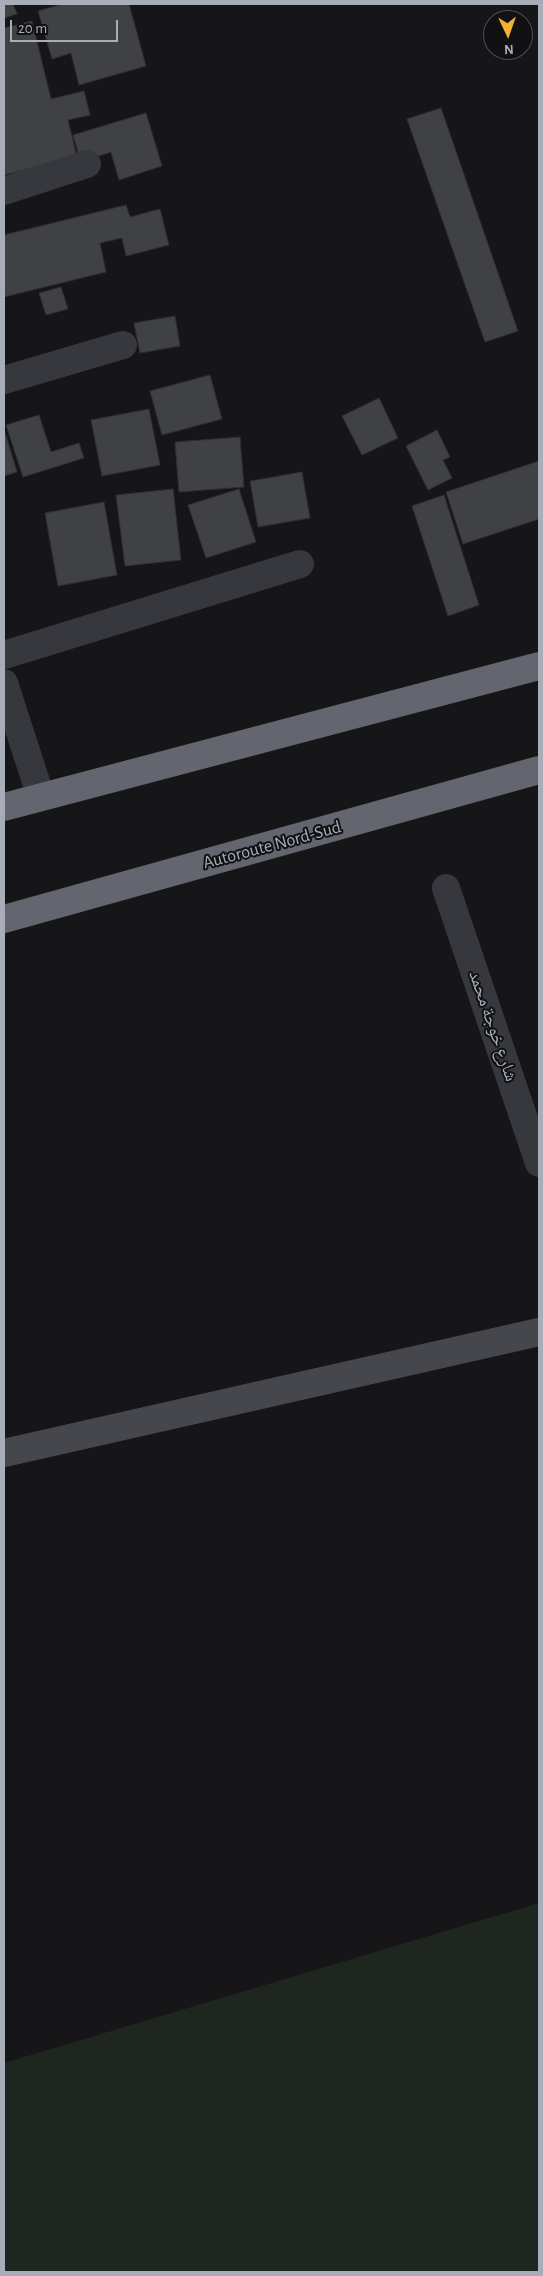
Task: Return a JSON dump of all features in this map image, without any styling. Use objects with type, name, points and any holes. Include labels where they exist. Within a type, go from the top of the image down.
[{"type":"highway","points":[[4,807],[539,666]]},
{"type":"highway","name":"Autoroute Nord-Sud","points":[[4,919],[539,770]]},
{"type":"highway","points":[[488,785],[539,786]]},
{"type":"main road","points":[[4,1453],[539,1332]]},
{"type":"street","points":[[4,191],[87,164]]},
{"type":"street","points":[[4,380],[123,345]]},
{"type":"street","points":[[4,655],[300,564]]},
{"type":"street","points":[[4,683],[41,797]]},
{"type":"street","name":"شارع خوجة محمد","points":[[446,888],[539,1163]]},
{"type":"shaded area","points":[[539,1903],[539,2272],[4,2272],[4,2063]]},
{"type":"building","points":[[4,4],[13,4],[17,14],[4,18]]},
{"type":"building","points":[[63,4],[129,4],[146,66],[79,85],[71,53],[52,59],[38,11]]},
{"type":"building","points":[[32,21],[51,99],[84,91],[90,115],[68,120],[77,157],[4,175],[4,28]]},
{"type":"building","points":[[441,108],[518,331],[485,342],[407,119]]},
{"type":"building","points":[[146,113],[162,166],[119,180],[111,152],[81,162],[73,135]]},
{"type":"building","points":[[126,205],[130,217],[160,209],[169,245],[126,256],[122,238],[100,243],[106,272],[4,297],[4,235]]},
{"type":"building","points":[[61,287],[68,309],[46,315],[39,293]]},
{"type":"building","points":[[175,316],[180,346],[140,353],[134,323]]},
{"type":"building","points":[[210,375],[222,419],[162,435],[150,391]]},
{"type":"building","points":[[379,398],[398,438],[362,455],[342,416]]},
{"type":"building","points":[[149,409],[160,465],[102,476],[91,420]]},
{"type":"building","points":[[39,415],[51,452],[79,443],[84,458],[23,477],[6,425]]},
{"type":"building","points":[[4,429],[17,472],[4,476]]},
{"type":"building","points":[[437,430],[450,457],[443,460],[452,478],[428,490],[406,446]]},
{"type":"building","points":[[240,437],[244,487],[179,492],[175,442]]},
{"type":"building","points":[[539,461],[539,519],[463,544],[446,492]]},
{"type":"building","points":[[302,472],[310,518],[258,527],[250,481]]},
{"type":"building","points":[[173,489],[181,560],[125,566],[116,495]]},
{"type":"building","points":[[239,489],[256,542],[206,558],[188,505]]},
{"type":"building","points":[[444,495],[479,605],[448,616],[412,506]]},
{"type":"building","points":[[104,502],[117,575],[58,586],[45,513]]}]
